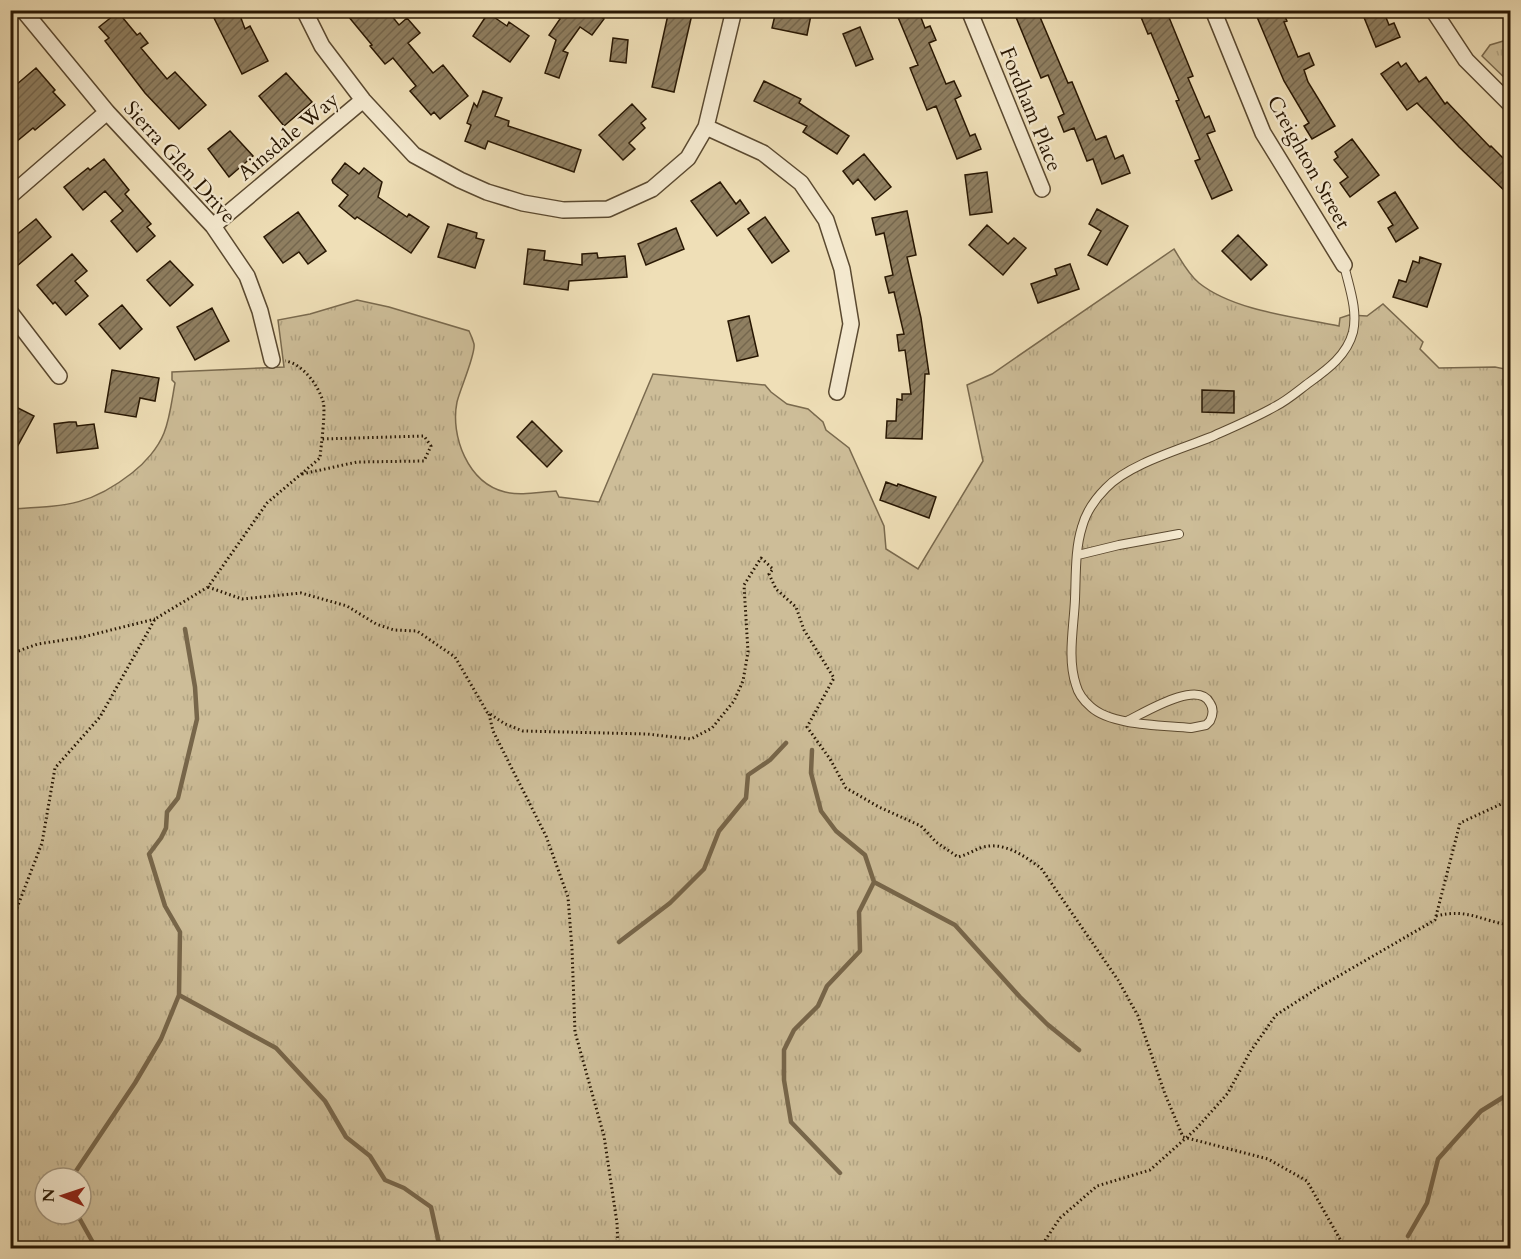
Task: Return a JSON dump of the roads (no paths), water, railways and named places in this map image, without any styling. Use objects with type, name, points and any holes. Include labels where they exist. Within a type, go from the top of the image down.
[{"type":"street","name":"Sierra Glen Drive","points":[[23,10],[107,112],[213,226],[247,276],[260,311],[272,360]]},
{"type":"street","points":[[304,10],[322,46],[363,100],[414,155],[459,180],[487,192],[523,203],[563,210],[608,209],[652,189],[688,158],[706,127],[734,10]]},
{"type":"street","name":"Fordham Place","points":[[969,10],[1042,189]]},
{"type":"street","name":"Creighton Street","points":[[1213,10],[1263,133],[1344,265]]},
{"type":"street","points":[[1434,10],[1466,60],[1510,104]]},
{"type":"street","name":"Ainsdale Way","points":[[213,226],[363,100]]},
{"type":"street","points":[[10,196],[107,112]]},
{"type":"street","points":[[706,127],[763,153],[801,183],[826,220],[842,269],[851,324],[837,392]]},
{"type":"street","points":[[10,312],[59,376]]},
{"type":"lane","points":[[1127,721],[1170,701],[1192,694],[1203,696],[1213,709],[1210,722],[1191,728],[1127,721],[1114,719],[1098,712],[1085,700],[1076,684],[1072,651],[1078,555],[1082,527],[1087,515],[1093,504],[1113,481],[1158,457],[1225,430],[1278,405],[1342,355],[1352,334],[1354,315],[1344,265]]},
{"type":"lane","points":[[1078,555],[1119,544],[1179,534]]},
{"type":"waterway","points":[[185,629],[195,687],[197,719],[178,798],[167,812],[166,828],[149,854],[165,906],[180,932],[179,995],[276,1048],[325,1101],[346,1137],[370,1156],[385,1180],[404,1188],[431,1207],[440,1248]]},
{"type":"waterway","points":[[619,942],[670,903],[704,869],[719,831],[746,798],[748,775],[770,760],[786,743]]},
{"type":"waterway","points":[[812,750],[811,773],[821,811],[836,831],[865,855],[874,882],[955,925],[1020,997],[1047,1024],[1079,1050]]},
{"type":"waterway","points":[[840,1173],[791,1122],[784,1080],[784,1050],[794,1030],[818,1006],[827,986],[860,951],[859,912],[874,882]]},
{"type":"waterway","points":[[79,1166],[135,1083],[161,1039],[179,995]]},
{"type":"waterway","points":[[1408,1236],[1427,1203],[1438,1159],[1481,1111],[1510,1093]]},
{"type":"waterway","points":[[84,1226],[96,1248]]}]
